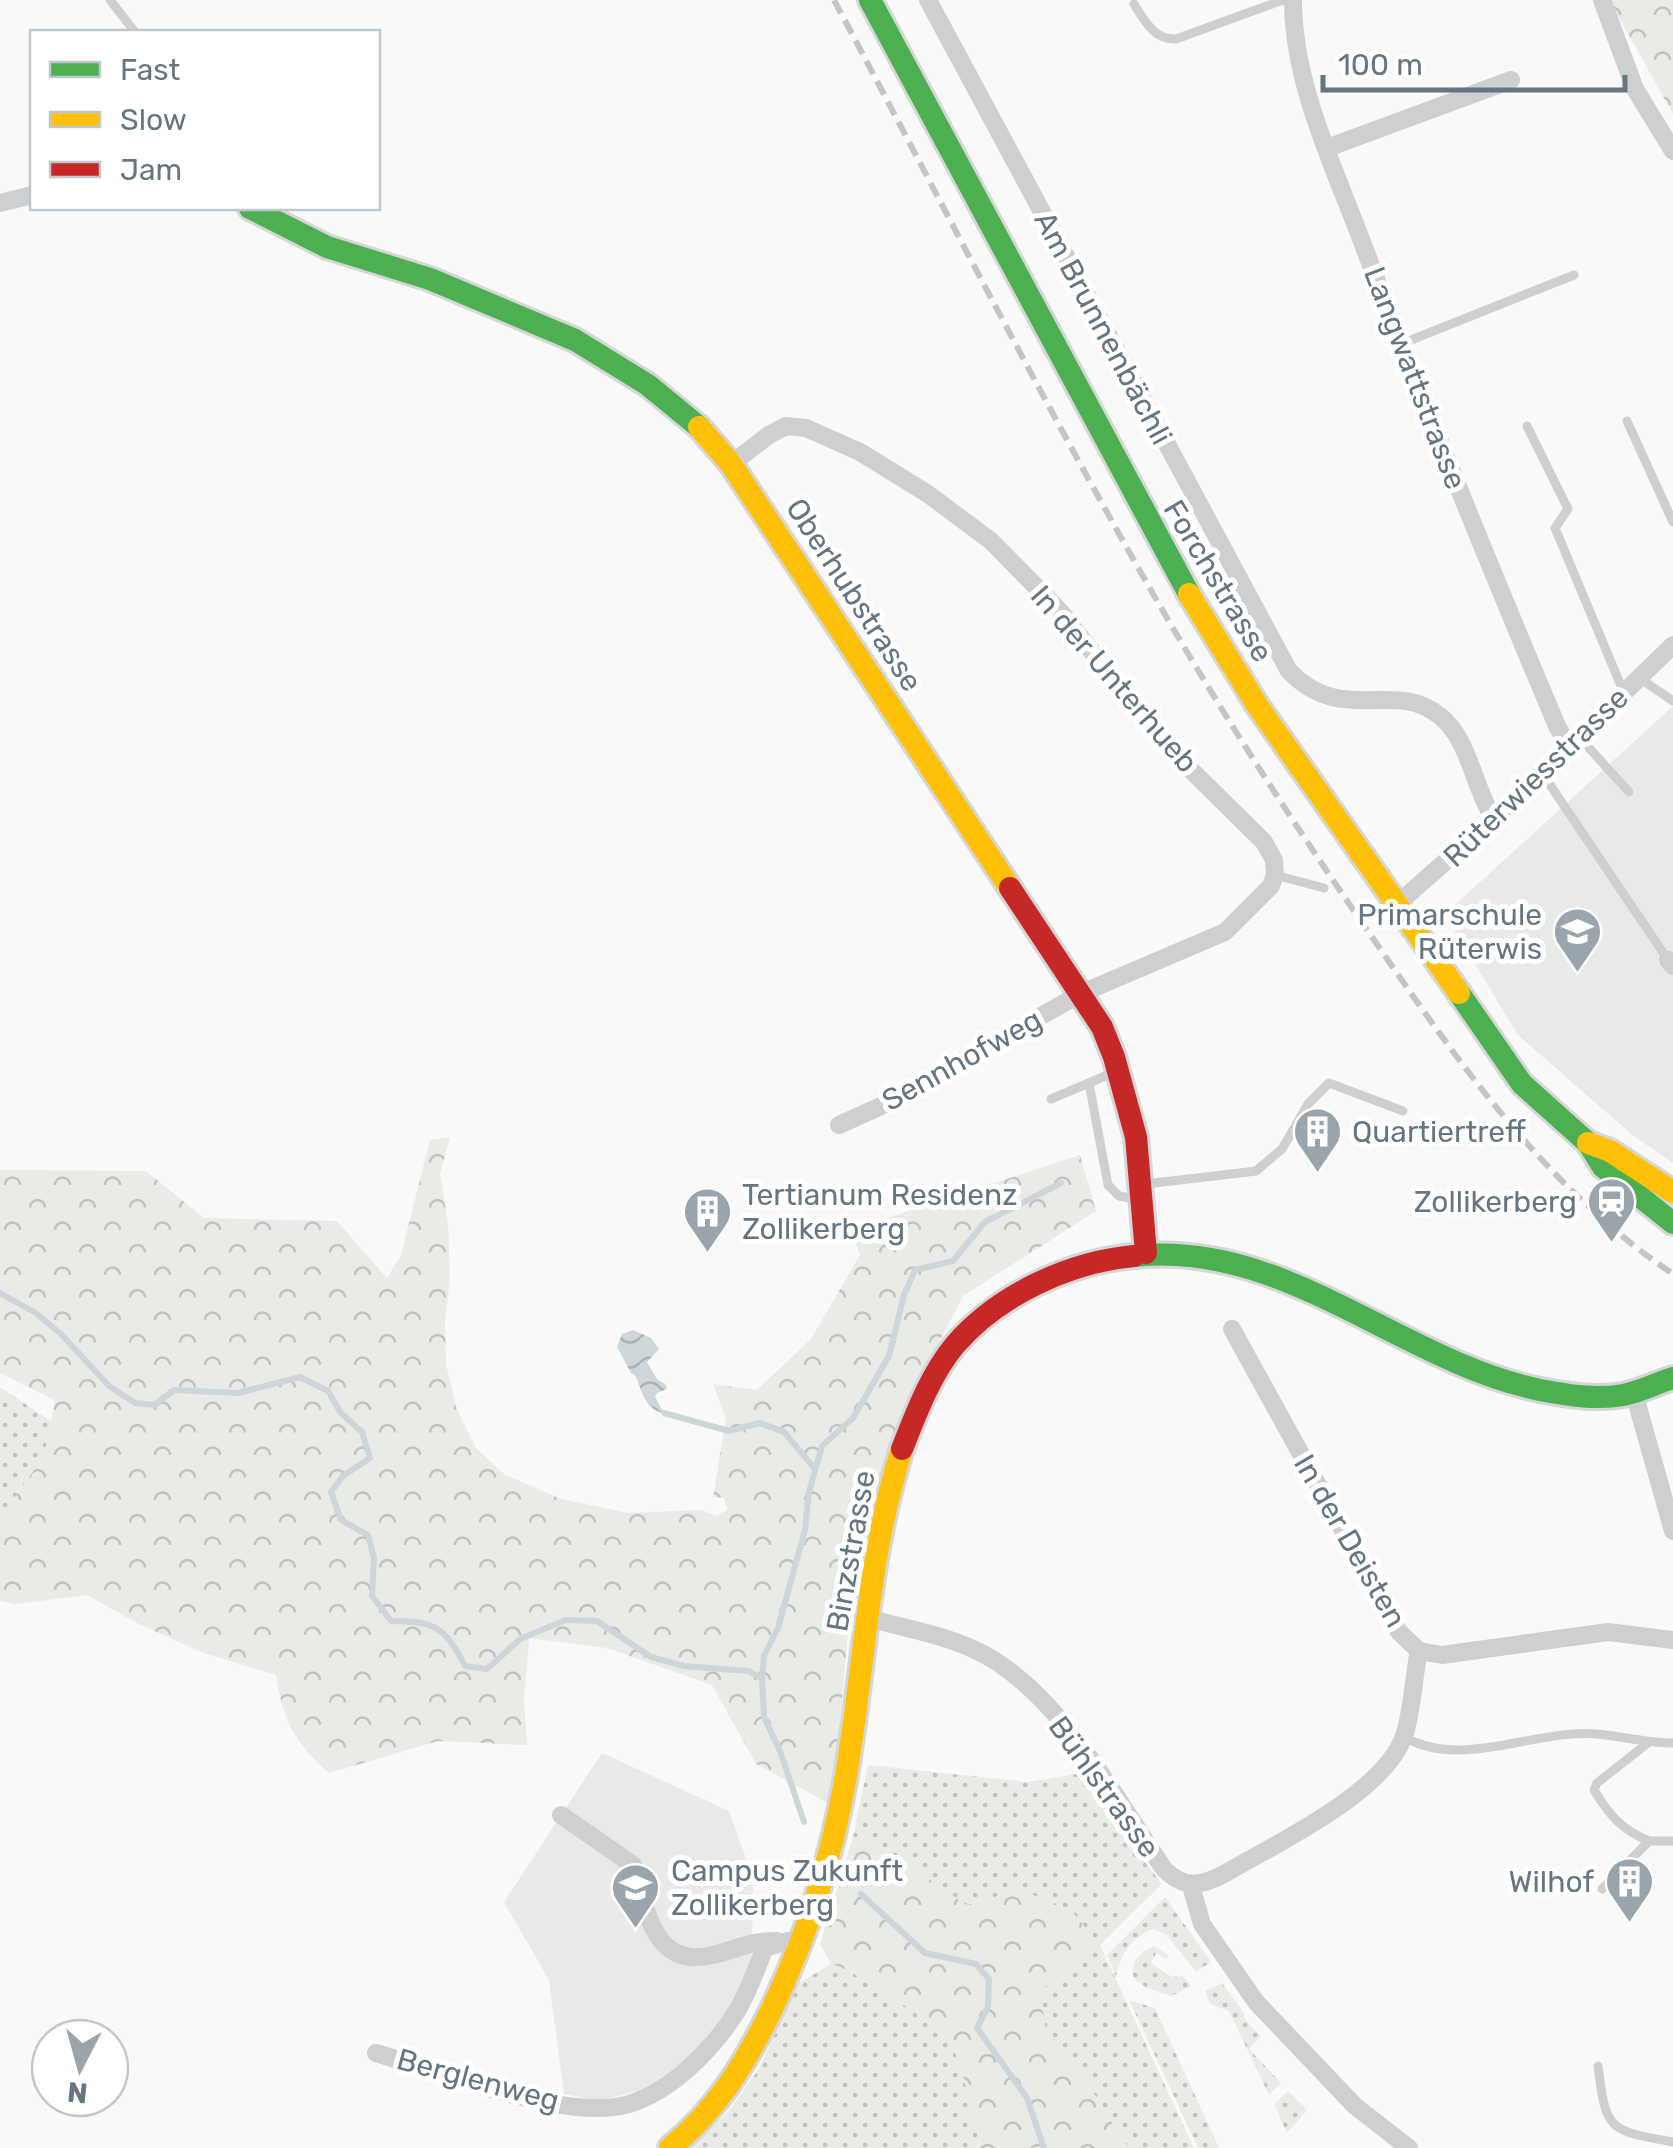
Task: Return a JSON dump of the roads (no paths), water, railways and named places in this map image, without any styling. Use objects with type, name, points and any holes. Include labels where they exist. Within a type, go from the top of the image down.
[{"type":"main road","name":"Forchstrasse","points":[[870,0],[1126,482],[1200,614],[1279,737],[1522,1084],[1588,1143],[1603,1167],[1673,1222]]},
{"type":"main road","name":"Oberhubstrasse","points":[[254,210],[327,246],[446,284],[575,340],[648,385],[695,422],[732,464],[1102,1026],[1120,1070],[1136,1127],[1146,1252]]},
{"type":"main road","name":"Forchstrasse","points":[[1588,1143],[1610,1151],[1673,1192]]},
{"type":"main road","name":"Binzstrasse","points":[[670,2148],[708,2116],[730,2088],[757,2040],[820,1888],[838,1821],[885,1504],[921,1400],[959,1338],[993,1309],[1063,1271],[1114,1256],[1146,1252],[1188,1254],[1256,1267],[1486,1374],[1527,1389],[1572,1398],[1634,1393],[1673,1378]]},
{"type":"street","name":"Am Brunnenbächli","points":[[928,0],[1289,671],[1302,684],[1330,698],[1406,701],[1439,715],[1460,740],[1483,802],[1494,819]]},
{"type":"street","name":"Langwattstrasse","points":[[1293,0],[1304,80],[1401,344],[1556,726],[1574,742]]},
{"type":"street","points":[[1602,0],[1635,89],[1672,147]]},
{"type":"street","points":[[1327,148],[1511,80]]},
{"type":"street","points":[[0,203],[30,196]]},
{"type":"street","name":"In der Unterhueb","points":[[732,464],[769,434],[786,426],[806,428],[860,452],[991,541],[1060,611],[1154,728],[1264,842],[1274,860],[1275,875]]},
{"type":"street","name":"Rüterwiesstrasse","points":[[1396,905],[1494,819],[1673,644]]},
{"type":"street","points":[[1082,993],[1225,932],[1262,898],[1275,875]]},
{"type":"street","name":"Sennhofweg","points":[[840,1125],[1082,993]]},
{"type":"street","name":"In der Deisten","points":[[1191,1886],[1208,1883],[1349,1799],[1376,1776],[1404,1737],[1419,1651],[1399,1632],[1232,1329]]},
{"type":"street","points":[[1634,1393],[1673,1532]]},
{"type":"street","name":"Bühlstrasse","points":[[869,1618],[973,1649],[1006,1669],[1038,1696],[1072,1737],[1164,1870],[1175,1881],[1191,1886]]},
{"type":"street","points":[[1419,1651],[1442,1655],[1608,1632],[1673,1640]]},
{"type":"street","points":[[561,1815],[633,1865],[649,1922],[662,1945],[674,1952],[706,1957],[753,1941],[794,1944]]},
{"type":"street","points":[[1191,1886],[1202,1924],[1265,2012],[1356,2106],[1409,2148]]},
{"type":"street","name":"Berglenweg","points":[[376,2052],[551,2104],[600,2108],[628,2104],[660,2090],[711,2047],[738,2009],[766,1948],[794,1944]]},
{"type":"lane","points":[[110,0],[133,30]]},
{"type":"lane","points":[[1134,4],[1156,34],[1176,39],[1283,0]]},
{"type":"lane","points":[[1401,344],[1574,275]]},
{"type":"lane","points":[[1627,421],[1673,522]]},
{"type":"lane","points":[[1527,426],[1568,509],[1555,528],[1624,693]]},
{"type":"lane","points":[[1639,678],[1673,702]]},
{"type":"lane","points":[[1574,742],[1629,792]]},
{"type":"lane","points":[[1542,773],[1670,963]]},
{"type":"lane","points":[[1275,875],[1324,888]]},
{"type":"lane","points":[[1051,1098],[1120,1070]]},
{"type":"lane","points":[[1090,1083],[1108,1185],[1119,1196],[1256,1172],[1282,1149],[1308,1104],[1329,1083],[1403,1111]]},
{"type":"lane","points":[[1404,1737],[1455,1750],[1593,1733],[1673,1744]]},
{"type":"lane","points":[[1648,1743],[1597,1782],[1594,1790],[1612,1818],[1632,1834],[1650,1841],[1673,1840]]},
{"type":"lane","points":[[1602,1889],[1650,1841]]},
{"type":"lane","points":[[1598,2066],[1604,2112],[1614,2126],[1626,2133],[1673,2142]]},
{"type":"water","points":[[633,1330],[651,1338],[659,1349],[647,1362],[657,1379],[666,1385],[667,1389],[655,1397],[664,1413],[648,1404],[617,1347],[622,1334]]},
{"type":"waterway","points":[[762,1679],[764,1656],[778,1628],[805,1530],[809,1492],[822,1446],[853,1418],[889,1356],[904,1295],[915,1270],[953,1261],[985,1222],[1061,1183]]},
{"type":"waterway","points":[[0,1293],[36,1313],[109,1386],[135,1403],[154,1405],[174,1390],[238,1393],[300,1377],[328,1391],[341,1413],[362,1432],[370,1458],[343,1476],[331,1492],[341,1520],[368,1535],[374,1558],[372,1596],[391,1621],[437,1629],[465,1666],[487,1669],[520,1639],[566,1620],[597,1621],[651,1657],[684,1666],[749,1671],[762,1679],[764,1717],[804,1822]]},
{"type":"waterway","points":[[664,1413],[729,1431],[760,1423],[784,1432],[815,1469]]},
{"type":"waterway","points":[[861,1894],[925,1953],[976,1964],[989,1979],[988,2007],[977,2028],[1027,2098],[1044,2148]]},
{"type":"railway","points":[[834,0],[1107,513],[1279,799],[1430,1021],[1502,1114],[1581,1200],[1673,1274]]},
{"type":"place","name":"Primarschule Rüterwis","points":[[1577,974]]},
{"type":"place","name":"Quartiertreff","points":[[1317,1174]]},
{"type":"place","name":"Zollikerberg","points":[[1612,1244]]},
{"type":"place","name":"Tertianum Residenz Zollikerberg","points":[[707,1254]]},
{"type":"place","name":"Wilhof","points":[[1629,1924]]},
{"type":"place","name":"Campus Zukunft Zollikerberg","points":[[636,1930]]}]
